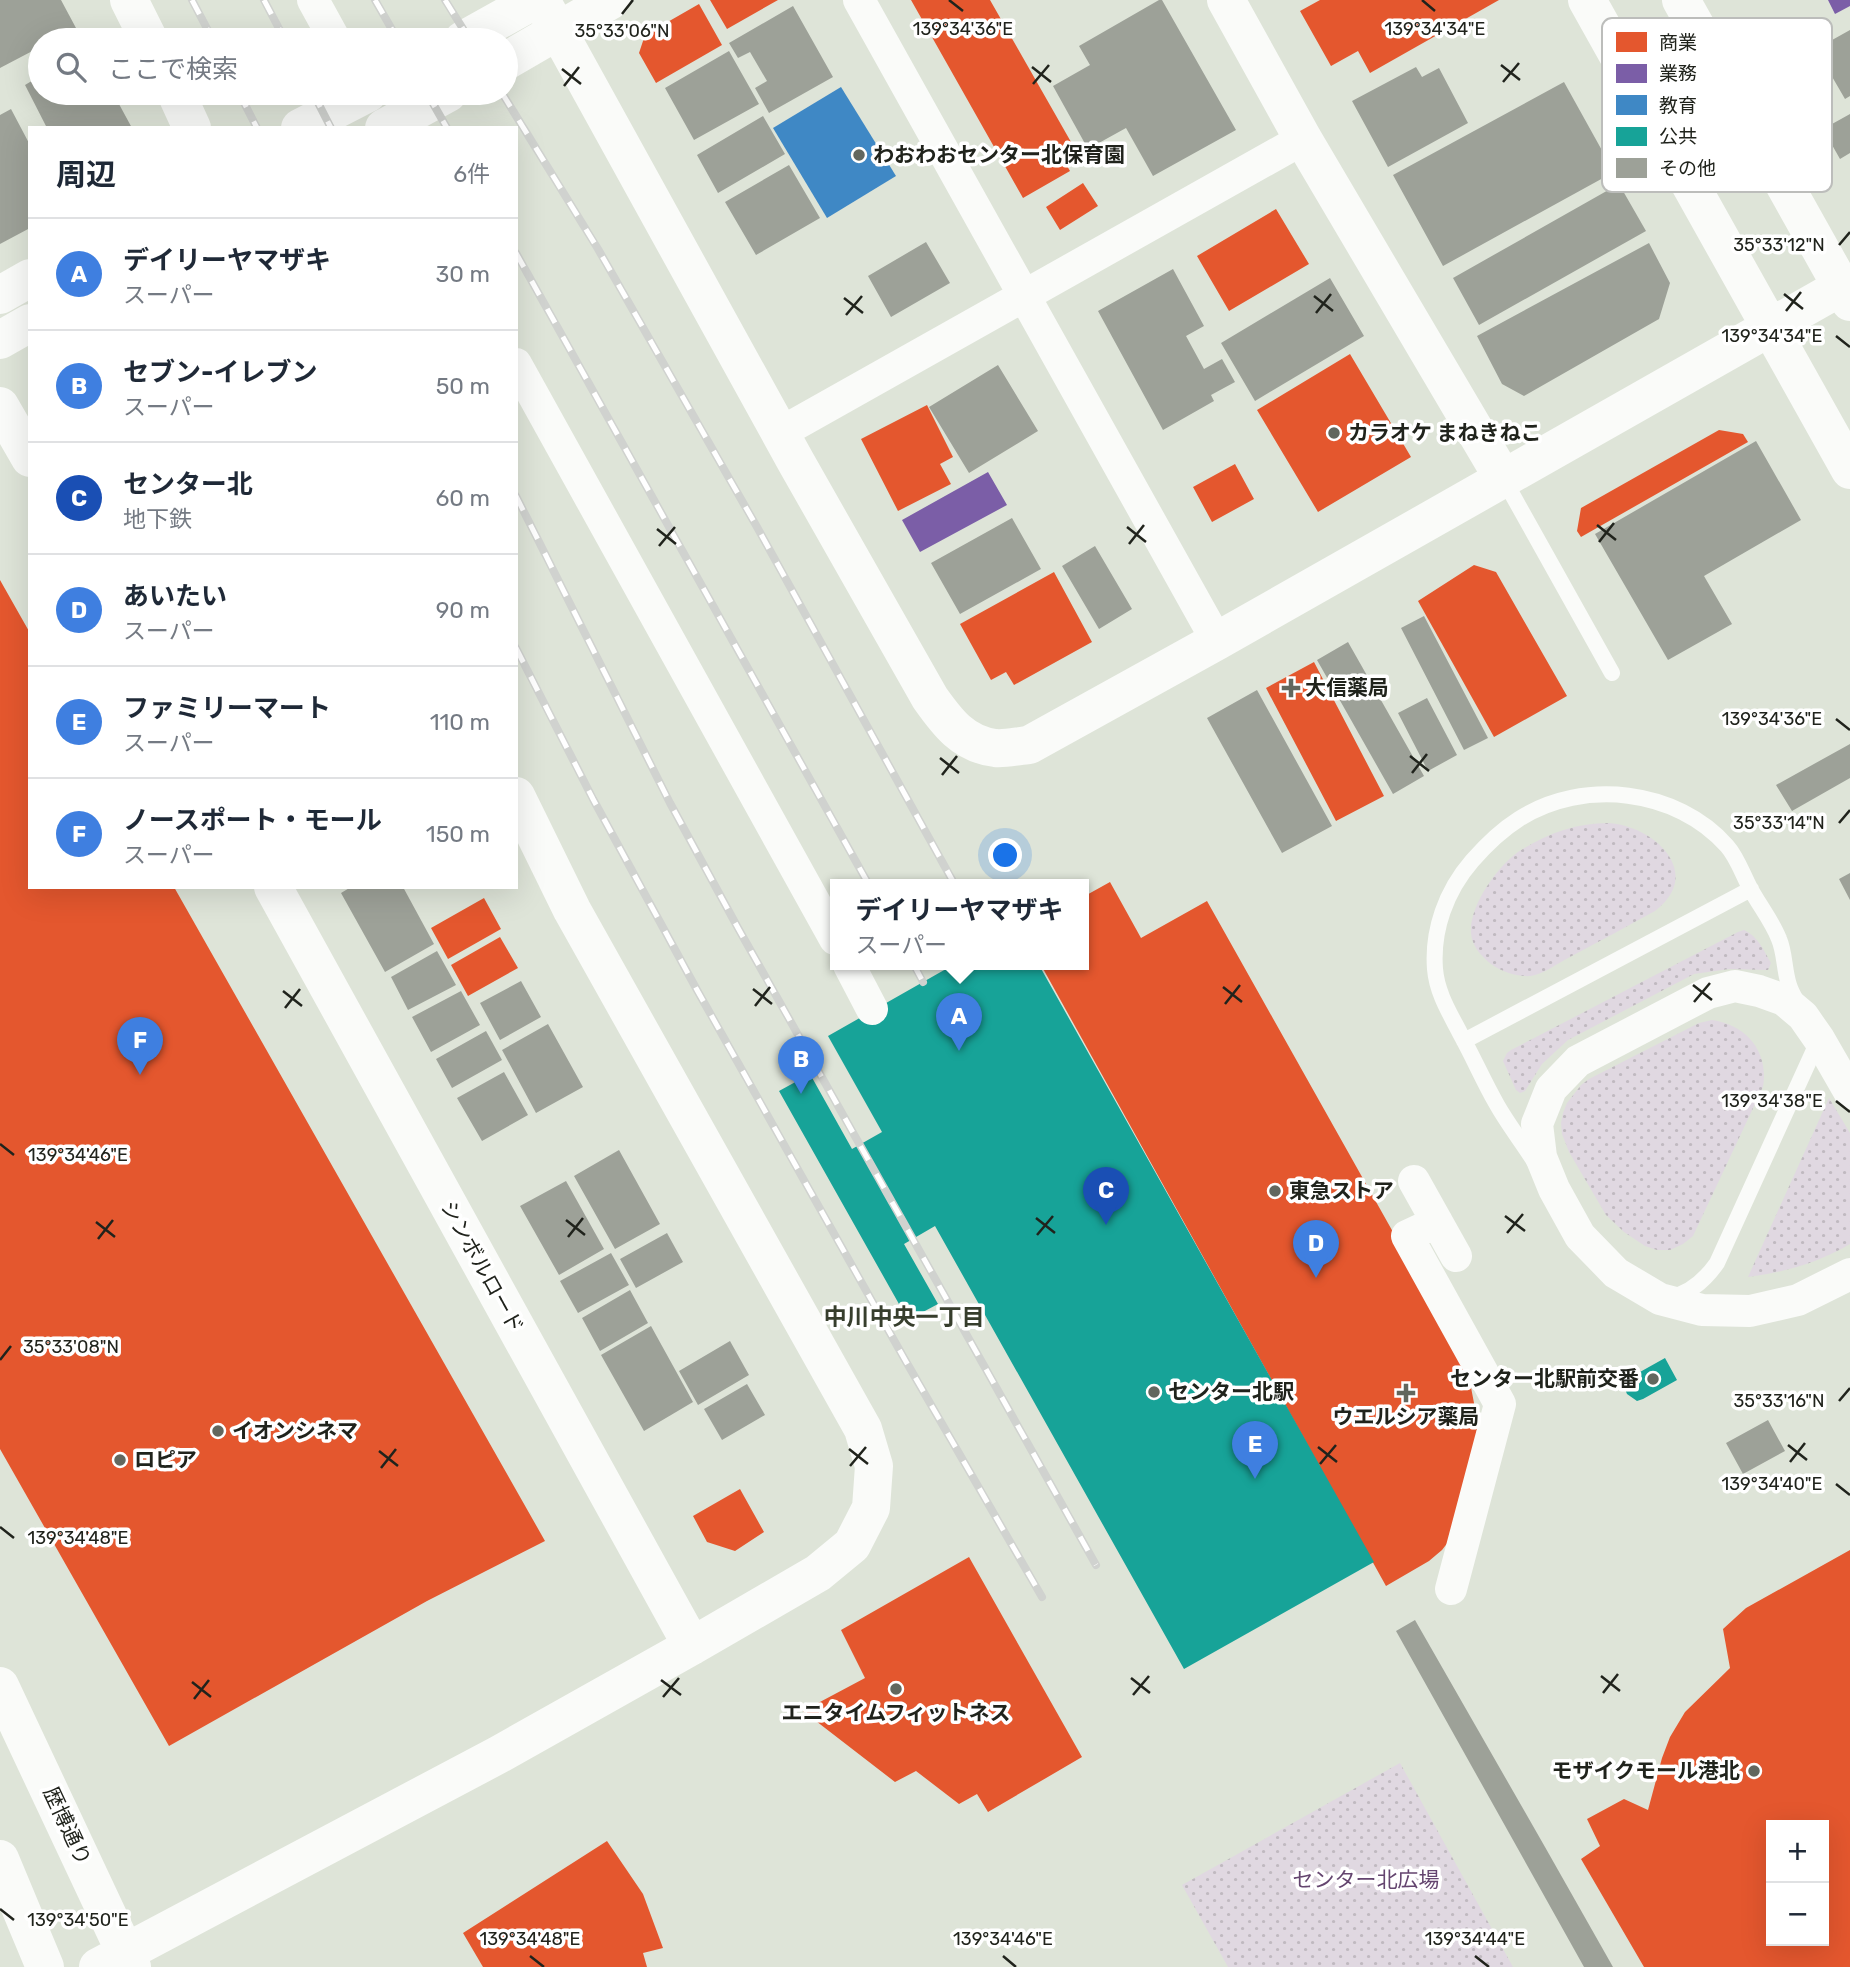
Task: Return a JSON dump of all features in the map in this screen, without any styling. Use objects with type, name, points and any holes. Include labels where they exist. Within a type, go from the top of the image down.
[{"type":"street","points":[[129,0],[143,28]]},
{"type":"street","points":[[313,0],[328,28]]},
{"type":"street","points":[[485,28],[535,0]]},
{"type":"street","points":[[518,48],[549,16],[611,0]]},
{"type":"street","points":[[859,0],[1217,641]]},
{"type":"street","points":[[1226,0],[1303,139],[1503,478]]},
{"type":"street","points":[[1587,0],[1602,27]]},
{"type":"street","points":[[1681,0],[1691,18]]},
{"type":"street","points":[[549,16],[930,698],[949,725],[968,740],[996,748],[1029,745],[1769,327],[1846,295],[1788,192]]},
{"type":"street","points":[[181,105],[191,126]]},
{"type":"street","points":[[304,126],[345,105]]},
{"type":"street","points":[[388,126],[425,105]]},
{"type":"street","points":[[780,433],[1303,139]]},
{"type":"street","points":[[1694,192],[1850,470]]},
{"type":"street","points":[[0,295],[28,279]]},
{"type":"street","points":[[0,340],[28,324]]},
{"type":"street","points":[[518,369],[830,930]]},
{"type":"street","points":[[0,406],[28,455]]},
{"type":"street","points":[[118,1963],[498,1755],[818,1573],[852,1545],[871,1508],[874,1466],[863,1429],[572,910],[518,800]]},
{"type":"street","name":"シンボルロード","points":[[274,889],[692,1646]]},
{"type":"street","points":[[852,970],[872,1009]]},
{"type":"street","points":[[1849,1093],[1811,1028],[1784,1000],[1735,986],[1708,993],[1578,1061],[1551,1089],[1537,1124],[1541,1157],[1554,1189],[1580,1236],[1616,1273],[1660,1299],[1702,1310],[1749,1311],[1798,1300],[1850,1274]]},
{"type":"street","points":[[1414,1181],[1456,1256]]},
{"type":"street","points":[[1437,1222],[1407,1236],[1500,1404],[1451,1589]]},
{"type":"street","name":"歴博通り","points":[[0,1686],[118,1963]]},
{"type":"street","points":[[0,1858],[46,1967]]},
{"type":"lane","points":[[1503,478],[1612,673]]},
{"type":"lane","points":[[1554,1189],[1498,1105],[1441,995],[1435,970],[1435,945],[1440,921],[1447,898],[1461,874],[1498,833],[1521,817],[1549,805],[1577,798],[1625,795],[1656,800],[1705,825],[1729,848],[1779,939],[1789,985],[1811,1028],[1717,1263],[1708,1276],[1696,1286],[1678,1295],[1660,1299]]},
{"type":"lane","points":[[1464,1041],[1751,889]]},
{"type":"green space","points":[[1609,823],[1642,833],[1657,842],[1668,854],[1674,867],[1675,882],[1669,896],[1655,911],[1536,975],[1510,973],[1487,961],[1473,942],[1471,933],[1479,899],[1493,877],[1518,852],[1539,840],[1573,827]]},
{"type":"green space","points":[[1744,930],[1757,940],[1763,949],[1771,963],[1768,970],[1729,969],[1694,974],[1568,1040],[1542,1064],[1525,1091],[1520,1093],[1516,1090],[1503,1061],[1511,1050]]},
{"type":"green space","points":[[1712,1020],[1736,1028],[1753,1042],[1762,1062],[1763,1087],[1693,1236],[1670,1250],[1657,1250],[1645,1246],[1624,1232],[1606,1215],[1569,1152],[1562,1134],[1563,1113],[1567,1103],[1589,1079],[1699,1023]]},
{"type":"green space","points":[[1829,1098],[1850,1133],[1850,1244],[1801,1266],[1748,1277]]},
{"type":"green space","name":"センター北広場","points":[[1400,1763],[1513,1967],[1228,1967],[1182,1885]]},
{"type":"building: 商業","points":[[710,0],[778,0],[727,29]]},
{"type":"building: 商業","points":[[911,0],[990,0],[1075,149],[1062,157],[1070,171],[1023,198]]},
{"type":"building: 商業","points":[[1320,0],[1499,0],[1370,73],[1358,51],[1331,66],[1300,11]]},
{"type":"building: 商業","points":[[699,4],[722,45],[656,83],[639,53],[645,35]]},
{"type":"building: 商業","points":[[1083,183],[1098,206],[1060,230],[1046,207]]},
{"type":"building: 商業","points":[[1276,209],[1309,264],[1229,311],[1197,256]]},
{"type":"building: 商業","name":"カラオケ まねきねこ","points":[[1350,354],[1411,457],[1318,512],[1257,410]]},
{"type":"building: 商業","points":[[927,405],[953,457],[940,464],[951,484],[898,511],[861,439]]},
{"type":"building: 商業","points":[[1719,430],[1743,434],[1748,442],[1581,537],[1577,531],[1581,508]]},
{"type":"building: 商業","points":[[1235,464],[1254,499],[1212,522],[1193,487]]},
{"type":"building: 商業","points":[[1474,565],[1496,572],[1567,696],[1494,737],[1418,601]]},
{"type":"building: 商業","points":[[1054,572],[1092,642],[1014,685],[1006,672],[991,680],[960,624]]},
{"type":"building: 商業","points":[[0,580],[28,629],[28,889],[175,889],[545,1541],[427,1601],[169,1746],[0,1449]]},
{"type":"building: 商業","points":[[1314,662],[1384,796],[1336,821],[1266,688]]},
{"type":"building: 商業","points":[[1110,882],[1141,938],[1207,901],[1461,1353],[1469,1377],[1477,1429],[1475,1456],[1452,1537],[1429,1561],[1386,1586],[1044,970],[1089,970],[1089,894]]},
{"type":"building: 商業","points":[[484,898],[501,929],[448,959],[431,928]]},
{"type":"building: 商業","points":[[500,937],[518,968],[468,996],[451,965]]},
{"type":"building: 商業","points":[[740,1489],[764,1532],[735,1551],[707,1542],[693,1516]]},
{"type":"building: 商業","name":"モザイクモール港北","points":[[1850,1550],[1850,1967],[1644,1967],[1581,1859],[1600,1846],[1587,1819],[1624,1799],[1648,1810],[1670,1737],[1685,1712],[1730,1668],[1723,1629],[1746,1608]]},
{"type":"building: 商業","points":[[969,1557],[1082,1757],[988,1812],[977,1794],[959,1804],[916,1771],[895,1782],[803,1711],[865,1678],[841,1630]]},
{"type":"building: 商業","points":[[607,1841],[643,1894],[663,1948],[643,1953],[647,1967],[483,1967],[463,1933]]},
{"type":"building: 業務","points":[[1828,0],[1850,0],[1850,6],[1835,14]]},
{"type":"building: 業務","points":[[988,472],[1007,505],[920,552],[902,520]]},
{"type":"building: 教育","points":[[841,87],[896,176],[827,218],[773,128]]},
{"type":"building: 公共","name":"センター北駅","points":[[944,970],[1042,970],[1374,1562],[1184,1669],[935,1226],[904,1244],[938,1304],[908,1320],[779,1091],[810,1074],[852,1149],[882,1132],[828,1036]]},
{"type":"building: 公共","name":"センター北駅前交番","points":[[1665,1358],[1677,1380],[1637,1401],[1627,1394],[1626,1382],[1631,1377]]},
{"type":"building: その他","points":[[0,0],[61,0],[76,28],[28,28],[28,53],[0,68]]},
{"type":"building: その他","points":[[1162,0],[1236,130],[1153,176],[1126,128],[1088,149],[1053,86],[1090,65],[1079,46]]},
{"type":"building: その他","points":[[793,6],[833,77],[769,113],[755,88],[767,81],[750,52],[738,58],[729,43]]},
{"type":"building: その他","points":[[1850,30],[1850,96],[1845,99],[1832,77],[1832,40]]},
{"type":"building: その他","points":[[729,51],[759,104],[694,140],[665,88]]},
{"type":"building: その他","points":[[1416,67],[1422,77],[1439,68],[1468,123],[1388,167],[1352,101]]},
{"type":"building: その他","points":[[1564,82],[1602,150],[1602,179],[1443,266],[1393,175]]},
{"type":"building: その他","points":[[35,105],[120,105],[131,126],[46,126]]},
{"type":"building: その他","points":[[11,109],[28,141],[28,229],[0,244],[0,115]]},
{"type":"building: その他","points":[[1850,114],[1850,153],[1840,159],[1832,145],[1832,124]]},
{"type":"building: その他","points":[[763,116],[785,154],[718,193],[697,155]]},
{"type":"building: その他","points":[[789,165],[820,218],[756,255],[725,202]]},
{"type":"building: その他","points":[[1605,192],[1624,192],[1646,231],[1479,325],[1453,278]]},
{"type":"building: その他","points":[[926,242],[950,283],[891,317],[868,276]]},
{"type":"building: その他","points":[[1649,243],[1670,283],[1659,319],[1524,396],[1502,384],[1477,336]]},
{"type":"building: その他","points":[[1173,269],[1204,326],[1186,336],[1204,369],[1222,359],[1235,382],[1211,395],[1214,401],[1163,430],[1098,311]]},
{"type":"building: その他","points":[[1330,278],[1364,336],[1255,401],[1221,343]]},
{"type":"building: その他","points":[[998,365],[1038,431],[969,473],[929,407]]},
{"type":"building: その他","points":[[1756,441],[1801,520],[1704,576],[1732,624],[1668,660],[1595,534]]},
{"type":"building: その他","points":[[1012,518],[1041,569],[960,614],[931,563]]},
{"type":"building: その他","points":[[1095,546],[1132,609],[1099,629],[1062,566]]},
{"type":"building: その他","points":[[1424,616],[1488,738],[1464,750],[1401,628]]},
{"type":"building: その他","points":[[1348,642],[1424,776],[1393,794],[1317,660]]},
{"type":"building: その他","points":[[1257,690],[1332,826],[1282,853],[1207,718]]},
{"type":"building: その他","points":[[1427,698],[1457,755],[1428,771],[1398,713]]},
{"type":"building: その他","points":[[1850,744],[1850,778],[1792,811],[1776,785]]},
{"type":"building: その他","points":[[1850,873],[1850,900],[1839,879]]},
{"type":"building: その他","points":[[348,889],[404,889],[434,944],[385,972],[341,893]]},
{"type":"building: その他","points":[[437,951],[456,985],[408,1010],[391,977]]},
{"type":"building: その他","points":[[521,981],[541,1017],[500,1040],[480,1003]]},
{"type":"building: その他","points":[[461,991],[480,1025],[431,1052],[412,1017]]},
{"type":"building: その他","points":[[548,1024],[583,1087],[536,1113],[502,1050]]},
{"type":"building: その他","points":[[486,1031],[502,1060],[452,1088],[436,1059]]},
{"type":"building: その他","points":[[504,1072],[528,1115],[482,1141],[457,1098]]},
{"type":"building: その他","points":[[619,1150],[660,1224],[615,1249],[574,1176]]},
{"type":"building: その他","points":[[566,1181],[604,1249],[559,1275],[520,1206]]},
{"type":"building: その他","points":[[667,1233],[683,1262],[636,1288],[620,1259]]},
{"type":"building: その他","points":[[611,1253],[629,1285],[578,1313],[560,1281]]},
{"type":"building: その他","points":[[630,1290],[648,1323],[600,1351],[582,1318]]},
{"type":"building: その他","points":[[651,1326],[693,1402],[644,1431],[601,1355]]},
{"type":"building: その他","points":[[730,1341],[749,1375],[698,1405],[679,1371]]},
{"type":"building: その他","points":[[747,1384],[765,1415],[722,1440],[704,1409]]},
{"type":"building: その他","points":[[1768,1420],[1785,1451],[1743,1474],[1726,1443]]},
{"type":"building: その他","points":[[1415,1620],[1613,1967],[1584,1967],[1396,1631]]},
{"type":"railway","points":[[192,0],[207,28]]},
{"type":"railway","points":[[264,0],[279,28]]},
{"type":"railway","points":[[375,0],[391,28]]},
{"type":"railway","points":[[445,0],[462,28]]},
{"type":"railway","points":[[245,105],[256,126]]},
{"type":"railway","points":[[319,105],[330,126]]},
{"type":"railway","points":[[434,105],[446,126]]},
{"type":"railway","points":[[509,105],[598,249],[757,527],[952,879]]},
{"type":"railway","points":[[518,257],[866,879]]},
{"type":"railway","points":[[518,500],[670,803],[1096,1565]]},
{"type":"railway","points":[[518,652],[593,799],[697,990],[1042,1597]]},
{"type":"railway","points":[[917,970],[923,982]]},
{"type":"place","name":"わおわおセンター北保育園","points":[[859,155]]},
{"type":"place","name":"カラオケ まねきねこ","points":[[1334,433]]},
{"type":"place","name":"大信薬局","points":[[1291,688]]},
{"type":"place","name":"デイリーヤマザキ","points":[[959,1051]]},
{"type":"place","name":"ノースポート・モール","points":[[140,1075]]},
{"type":"place","name":"セブン-イレブン","points":[[801,1094]]},
{"type":"place","name":"東急ストア","points":[[1275,1191]]},
{"type":"place","name":"センター北","points":[[1106,1225]]},
{"type":"place","name":"あいたい","points":[[1316,1278]]},
{"type":"place","name":"センター北駅前交番","points":[[1653,1379]]},
{"type":"place","name":"センター北駅","points":[[1154,1392]]},
{"type":"place","name":"ウエルシア薬局","points":[[1406,1393]]},
{"type":"place","name":"イオンシネマ","points":[[218,1431]]},
{"type":"place","name":"ロピア","points":[[120,1460]]},
{"type":"place","name":"ファミリーマート","points":[[1255,1479]]},
{"type":"place","name":"エニタイムフィットネス","points":[[896,1689]]},
{"type":"place","name":"モザイクモール港北","points":[[1754,1771]]},
{"type":"district","name":"中川中央一丁目","points":[[904,1317]]}]
